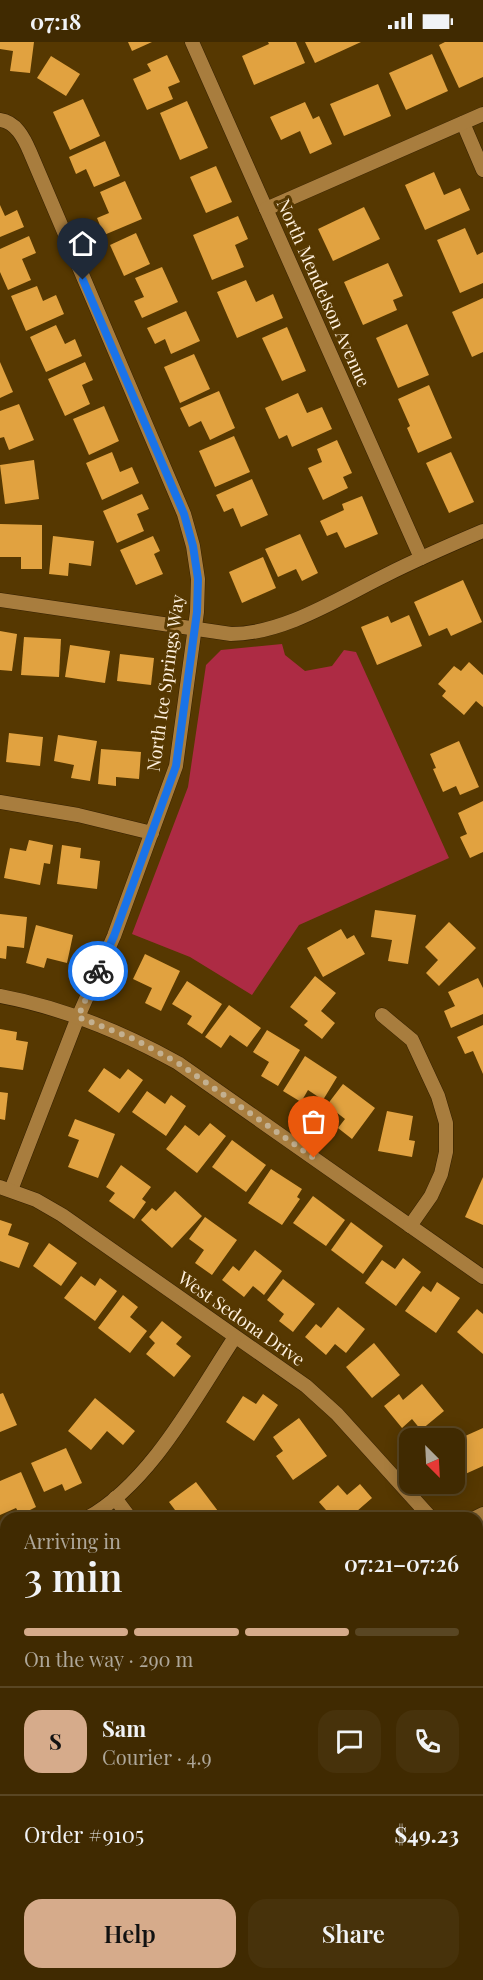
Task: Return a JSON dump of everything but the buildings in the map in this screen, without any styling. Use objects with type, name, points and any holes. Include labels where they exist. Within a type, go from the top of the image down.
[{"type":"street","name":"North Mendelson Avenue","points":[[192,42],[421,558]]},
{"type":"street","points":[[266,209],[483,114]]},
{"type":"street","name":"North Ice Springs Way","points":[[3,121],[19,132],[30,152],[184,514],[193,546],[198,579],[197,612],[176,766],[114,936],[5,1188]]},
{"type":"street","points":[[463,123],[483,170]]},
{"type":"street","points":[[0,600],[231,634],[266,630],[331,603],[421,558],[483,531]]},
{"type":"street","points":[[0,802],[78,815],[152,833]]},
{"type":"street","points":[[0,996],[33,1002],[78,1017],[134,1039],[178,1063],[483,1277]]},
{"type":"street","points":[[382,1015],[412,1040],[438,1096],[446,1123],[446,1152],[441,1174],[431,1196],[410,1226]]},
{"type":"street","name":"West Sedona Drive","points":[[5,1188],[36,1200],[62,1215],[235,1336],[321,1400],[425,1512]]},
{"type":"street","points":[[95,1512],[130,1484],[156,1455],[235,1336]]},
{"type":"street","points":[[115,1498],[126,1512]]},
{"type":"shaded area","points":[[282,644],[285,655],[305,671],[332,666],[344,650],[356,652],[449,858],[299,925],[252,995],[190,957],[132,934],[188,787],[206,665],[221,650]]},
{"type":"way so far","points":[[98,971],[78,1017],[134,1039],[178,1063],[314,1158]]},
{"type":"route","points":[[83,280],[184,514],[193,546],[198,579],[197,612],[176,766],[114,936],[98,971]]}]
